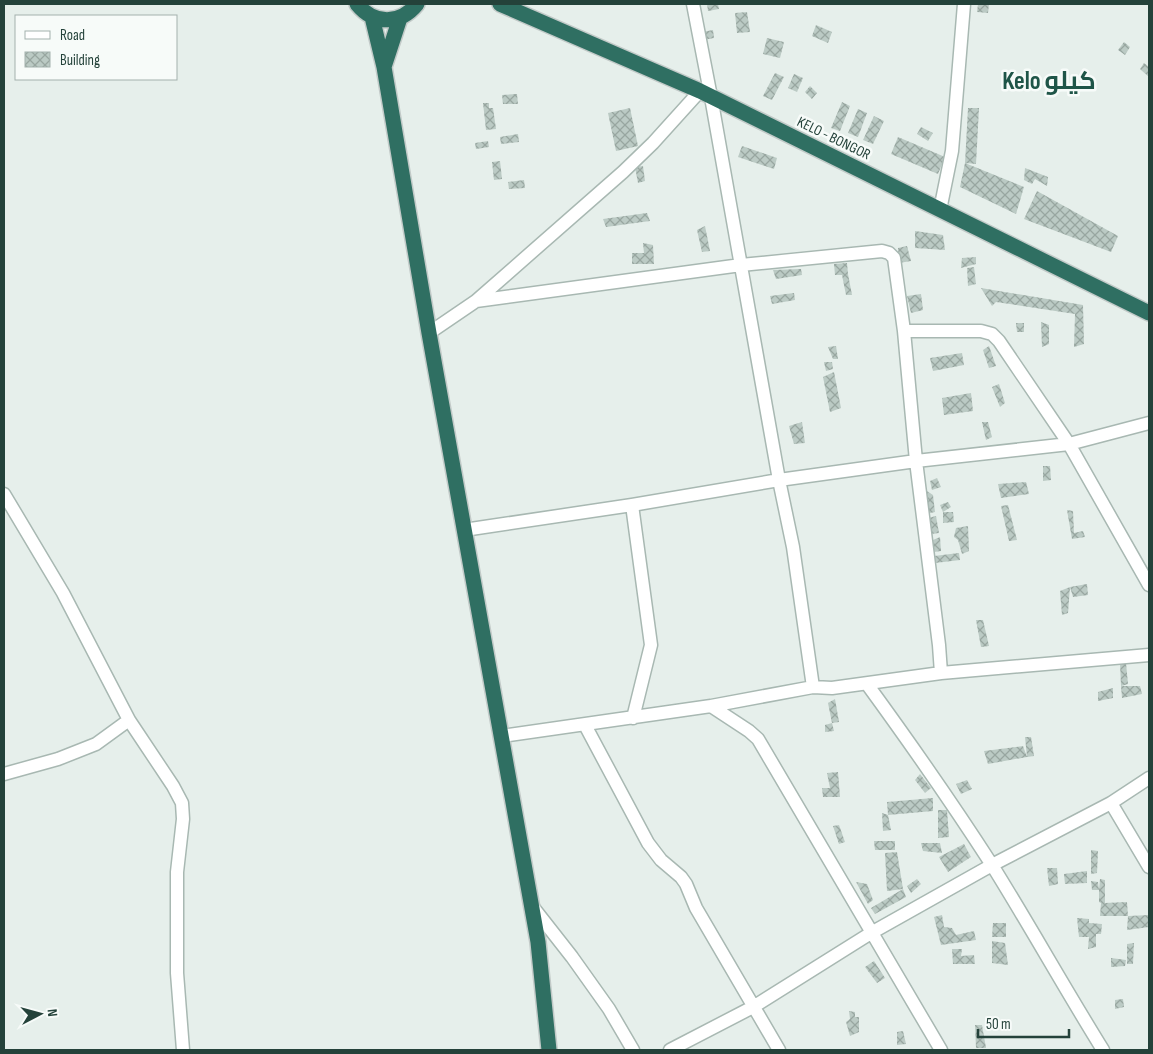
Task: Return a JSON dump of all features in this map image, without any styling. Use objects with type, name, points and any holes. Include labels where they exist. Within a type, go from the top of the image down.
[{"type":"highway","points":[[357,4],[372,17],[381,20],[400,18],[411,11],[417,4]]},
{"type":"highway","name":"KELO - BONGOR","points":[[500,4],[706,94],[1149,313]]},
{"type":"highway","points":[[372,17],[384,67],[429,333],[532,906],[538,942],[549,1050]]},
{"type":"highway","points":[[384,67],[400,18]]},
{"type":"street","points":[[693,4],[706,94],[741,265],[779,480],[793,547],[813,687]]},
{"type":"street","points":[[940,210],[952,151],[964,4]]},
{"type":"street","points":[[429,333],[476,301],[623,172],[706,94]]},
{"type":"street","points":[[476,301],[741,265],[882,251],[889,253],[894,258],[904,331],[916,461],[941,673]]},
{"type":"street","points":[[904,331],[981,331],[992,334],[999,341],[1069,444],[1149,585]]},
{"type":"street","points":[[464,530],[632,505],[779,480],[916,461],[1069,444],[1149,423]]},
{"type":"street","points":[[4,494],[63,593],[129,720],[173,786],[182,804],[183,818],[177,872],[177,973],[183,1050]]},
{"type":"street","points":[[632,505],[651,645],[633,718]]},
{"type":"street","points":[[502,736],[711,706],[813,687],[832,688],[941,673],[1149,655]]},
{"type":"street","points":[[866,684],[930,771],[992,865],[1050,958],[1103,1050]]},
{"type":"street","points":[[711,706],[758,739],[941,1050]]},
{"type":"street","points":[[4,774],[58,759],[96,744],[129,720]]},
{"type":"street","points":[[585,725],[648,843],[655,853],[686,884],[696,908],[779,1050]]},
{"type":"street","points":[[670,1050],[753,1007],[871,933],[992,865],[1111,803],[1149,778]]},
{"type":"street","points":[[1111,803],[1149,867]]},
{"type":"street","points":[[532,906],[604,1001],[633,1050]]},
{"type":"building","points":[[707,4],[718,4],[719,9],[708,11]]},
{"type":"building","points":[[978,4],[989,4],[988,13],[977,12]]},
{"type":"building","points":[[747,12],[750,32],[737,33],[735,13]]},
{"type":"building","points":[[816,25],[832,32],[828,43],[812,36]]},
{"type":"building","points":[[713,30],[714,38],[703,40],[702,32]]},
{"type":"building","points":[[767,38],[784,42],[780,58],[763,54]]},
{"type":"building","points":[[1124,42],[1130,47],[1125,55],[1118,50]]},
{"type":"building","points":[[1144,63],[1149,67],[1149,77],[1140,69]]},
{"type":"building","points":[[775,73],[784,77],[772,100],[763,96]]},
{"type":"building","points":[[794,74],[803,78],[797,92],[788,88]]},
{"type":"building","points":[[810,86],[817,93],[812,99],[805,92]]},
{"type":"building","points":[[517,94],[518,104],[503,104],[502,95]]},
{"type":"building","points":[[842,102],[850,106],[840,131],[831,128]]},
{"type":"building","points":[[483,103],[489,103],[489,108],[493,108],[496,129],[486,130]]},
{"type":"building","points":[[630,108],[638,146],[616,151],[608,113]]},
{"type":"building","points":[[968,108],[979,108],[976,164],[965,163]]},
{"type":"building","points":[[858,109],[867,113],[858,137],[848,133]]},
{"type":"building","points":[[874,116],[884,121],[873,144],[863,140]]},
{"type":"building","points":[[921,127],[933,133],[928,141],[917,134]]},
{"type":"building","points":[[518,134],[519,142],[501,144],[500,137]]},
{"type":"building","points":[[898,137],[945,157],[938,174],[891,154]]},
{"type":"building","points":[[488,141],[489,147],[476,149],[475,143]]},
{"type":"building","points":[[742,146],[777,158],[774,169],[738,157]]},
{"type":"building","points":[[500,161],[502,179],[494,180],[492,162]]},
{"type":"building","points":[[965,163],[1024,187],[1016,214],[960,187]]},
{"type":"building","points":[[643,166],[645,181],[638,183],[635,167]]},
{"type":"building","points":[[1025,168],[1048,177],[1047,186],[1035,179],[1032,184],[1024,180]]},
{"type":"building","points":[[524,180],[525,188],[509,189],[508,182]]},
{"type":"building","points":[[1037,191],[1118,236],[1111,252],[1024,219]]},
{"type":"building","points":[[647,213],[650,221],[606,227],[603,219]]},
{"type":"building","points":[[705,226],[710,251],[702,252],[697,230]]},
{"type":"building","points":[[915,231],[943,235],[945,250],[915,248]]},
{"type":"building","points":[[643,243],[653,245],[654,264],[632,264],[632,253],[644,253]]},
{"type":"building","points":[[907,246],[911,261],[899,263],[898,248]]},
{"type":"building","points":[[976,257],[976,264],[961,268],[962,258]]},
{"type":"building","points":[[847,263],[852,295],[846,295],[842,275],[835,275],[834,264]]},
{"type":"building","points":[[974,267],[976,284],[968,286],[967,268]]},
{"type":"building","points":[[801,269],[802,275],[776,279],[773,270]]},
{"type":"building","points":[[981,288],[1083,305],[1084,344],[1074,347],[1075,314],[996,302],[992,306]]},
{"type":"building","points":[[794,293],[795,300],[772,304],[770,296]]},
{"type":"building","points":[[921,294],[923,310],[911,313],[907,296]]},
{"type":"building","points":[[1041,322],[1049,325],[1049,344],[1042,347]]},
{"type":"building","points":[[1016,323],[1024,323],[1024,332],[1017,332]]},
{"type":"building","points":[[836,346],[838,359],[833,359],[828,347]]},
{"type":"building","points":[[989,346],[996,366],[989,368],[983,350]]},
{"type":"building","points":[[962,353],[964,365],[933,371],[930,358]]},
{"type":"building","points":[[824,362],[832,362],[833,369],[826,371]]},
{"type":"building","points":[[834,372],[841,408],[830,412],[823,377]]},
{"type":"building","points":[[999,384],[1005,403],[1000,407],[992,387]]},
{"type":"building","points":[[971,393],[973,411],[944,415],[942,398]]},
{"type":"building","points":[[802,422],[805,443],[794,444],[789,426]]},
{"type":"building","points":[[982,422],[988,422],[992,437],[986,440]]},
{"type":"building","points":[[1043,466],[1050,466],[1051,480],[1043,481]]},
{"type":"building","points":[[937,478],[941,487],[932,490],[930,481]]},
{"type":"building","points":[[1026,482],[1029,494],[1001,498],[998,484]]},
{"type":"building","points":[[924,489],[933,495],[935,512],[926,514]]},
{"type":"building","points":[[948,502],[951,507],[943,512],[940,505]]},
{"type":"building","points":[[1008,505],[1017,540],[1009,541],[1001,506]]},
{"type":"building","points":[[1067,510],[1073,511],[1074,533],[1083,531],[1085,537],[1072,539]]},
{"type":"building","points":[[943,512],[953,512],[954,522],[943,523]]},
{"type":"building","points":[[936,516],[939,533],[931,534],[928,518]]},
{"type":"building","points":[[968,526],[969,551],[962,554],[958,540],[954,537],[956,528]]},
{"type":"building","points":[[940,537],[941,551],[934,552],[933,540]]},
{"type":"building","points":[[959,553],[960,560],[935,563],[934,556]]},
{"type":"building","points":[[1087,584],[1088,595],[1073,597],[1070,587]]},
{"type":"building","points":[[1070,587],[1068,613],[1062,615],[1060,591]]},
{"type":"building","points":[[976,620],[983,620],[989,646],[981,647]]},
{"type":"building","points":[[1120,663],[1126,663],[1128,684],[1121,686]]},
{"type":"building","points":[[1121,686],[1140,686],[1142,694],[1122,698]]},
{"type":"building","points":[[1113,688],[1113,698],[1098,701],[1098,692]]},
{"type":"building","points":[[835,699],[839,722],[832,723],[828,703]]},
{"type":"building","points":[[832,723],[834,731],[825,732],[825,725]]},
{"type":"building","points":[[1025,737],[1031,737],[1034,756],[1027,757]]},
{"type":"building","points":[[1023,746],[1027,757],[988,764],[984,751]]},
{"type":"building","points":[[838,772],[840,797],[823,797],[822,788],[830,788],[827,773]]},
{"type":"building","points":[[920,774],[931,788],[925,793],[915,780]]},
{"type":"building","points":[[967,780],[972,789],[961,794],[956,784]]},
{"type":"building","points":[[933,798],[933,811],[888,815],[887,802]]},
{"type":"building","points":[[938,810],[947,810],[949,837],[938,838]]},
{"type":"building","points":[[882,813],[888,815],[891,830],[883,831]]},
{"type":"building","points":[[839,825],[845,842],[839,844],[833,826]]},
{"type":"building","points":[[874,841],[895,841],[895,850],[875,850]]},
{"type":"building","points":[[921,843],[940,843],[942,853],[923,851]]},
{"type":"building","points":[[964,844],[971,857],[948,872],[939,857]]},
{"type":"building","points":[[1091,850],[1098,851],[1097,873],[1091,874]]},
{"type":"building","points":[[897,852],[903,889],[887,891],[885,853]]},
{"type":"building","points":[[1047,868],[1057,868],[1058,884],[1049,886]]},
{"type":"building","points":[[1087,871],[1087,883],[1065,884],[1064,874]]},
{"type":"building","points":[[917,879],[921,884],[911,893],[907,886]]},
{"type":"building","points":[[1100,879],[1105,880],[1105,903],[1127,902],[1128,916],[1100,916]]},
{"type":"building","points":[[1091,881],[1098,882],[1099,890],[1092,890]]},
{"type":"building","points":[[856,882],[867,884],[873,900],[868,904]]},
{"type":"building","points":[[903,889],[906,897],[875,914],[871,908]]},
{"type":"building","points":[[942,915],[944,927],[952,928],[956,935],[974,931],[976,940],[941,945],[934,917]]},
{"type":"building","points":[[1149,915],[1149,927],[1127,930],[1128,916]]},
{"type":"building","points":[[1077,918],[1089,919],[1089,923],[1102,924],[1101,934],[1096,934],[1096,947],[1088,949],[1089,937],[1079,937]]},
{"type":"building","points":[[993,923],[1006,923],[1006,937],[992,937]]},
{"type":"building","points":[[992,941],[1005,943],[1008,965],[992,963]]},
{"type":"building","points":[[1134,943],[1133,964],[1127,964],[1127,944]]},
{"type":"building","points":[[952,949],[962,949],[961,956],[974,955],[975,964],[953,964]]},
{"type":"building","points":[[1111,958],[1126,960],[1125,966],[1111,967]]},
{"type":"building","points":[[874,961],[885,978],[877,983],[865,967]]},
{"type":"building","points":[[1123,999],[1124,1007],[1115,1009],[1115,1000]]},
{"type":"building","points":[[849,1011],[855,1012],[855,1017],[859,1017],[859,1032],[850,1036],[846,1022],[850,1019]]},
{"type":"building","points":[[975,1025],[982,1025],[986,1048],[976,1048]]},
{"type":"building","points":[[903,1031],[906,1044],[897,1045],[897,1032]]},
{"type":"district","name":"Kelo كيلو","points":[[1049,80]]}]
